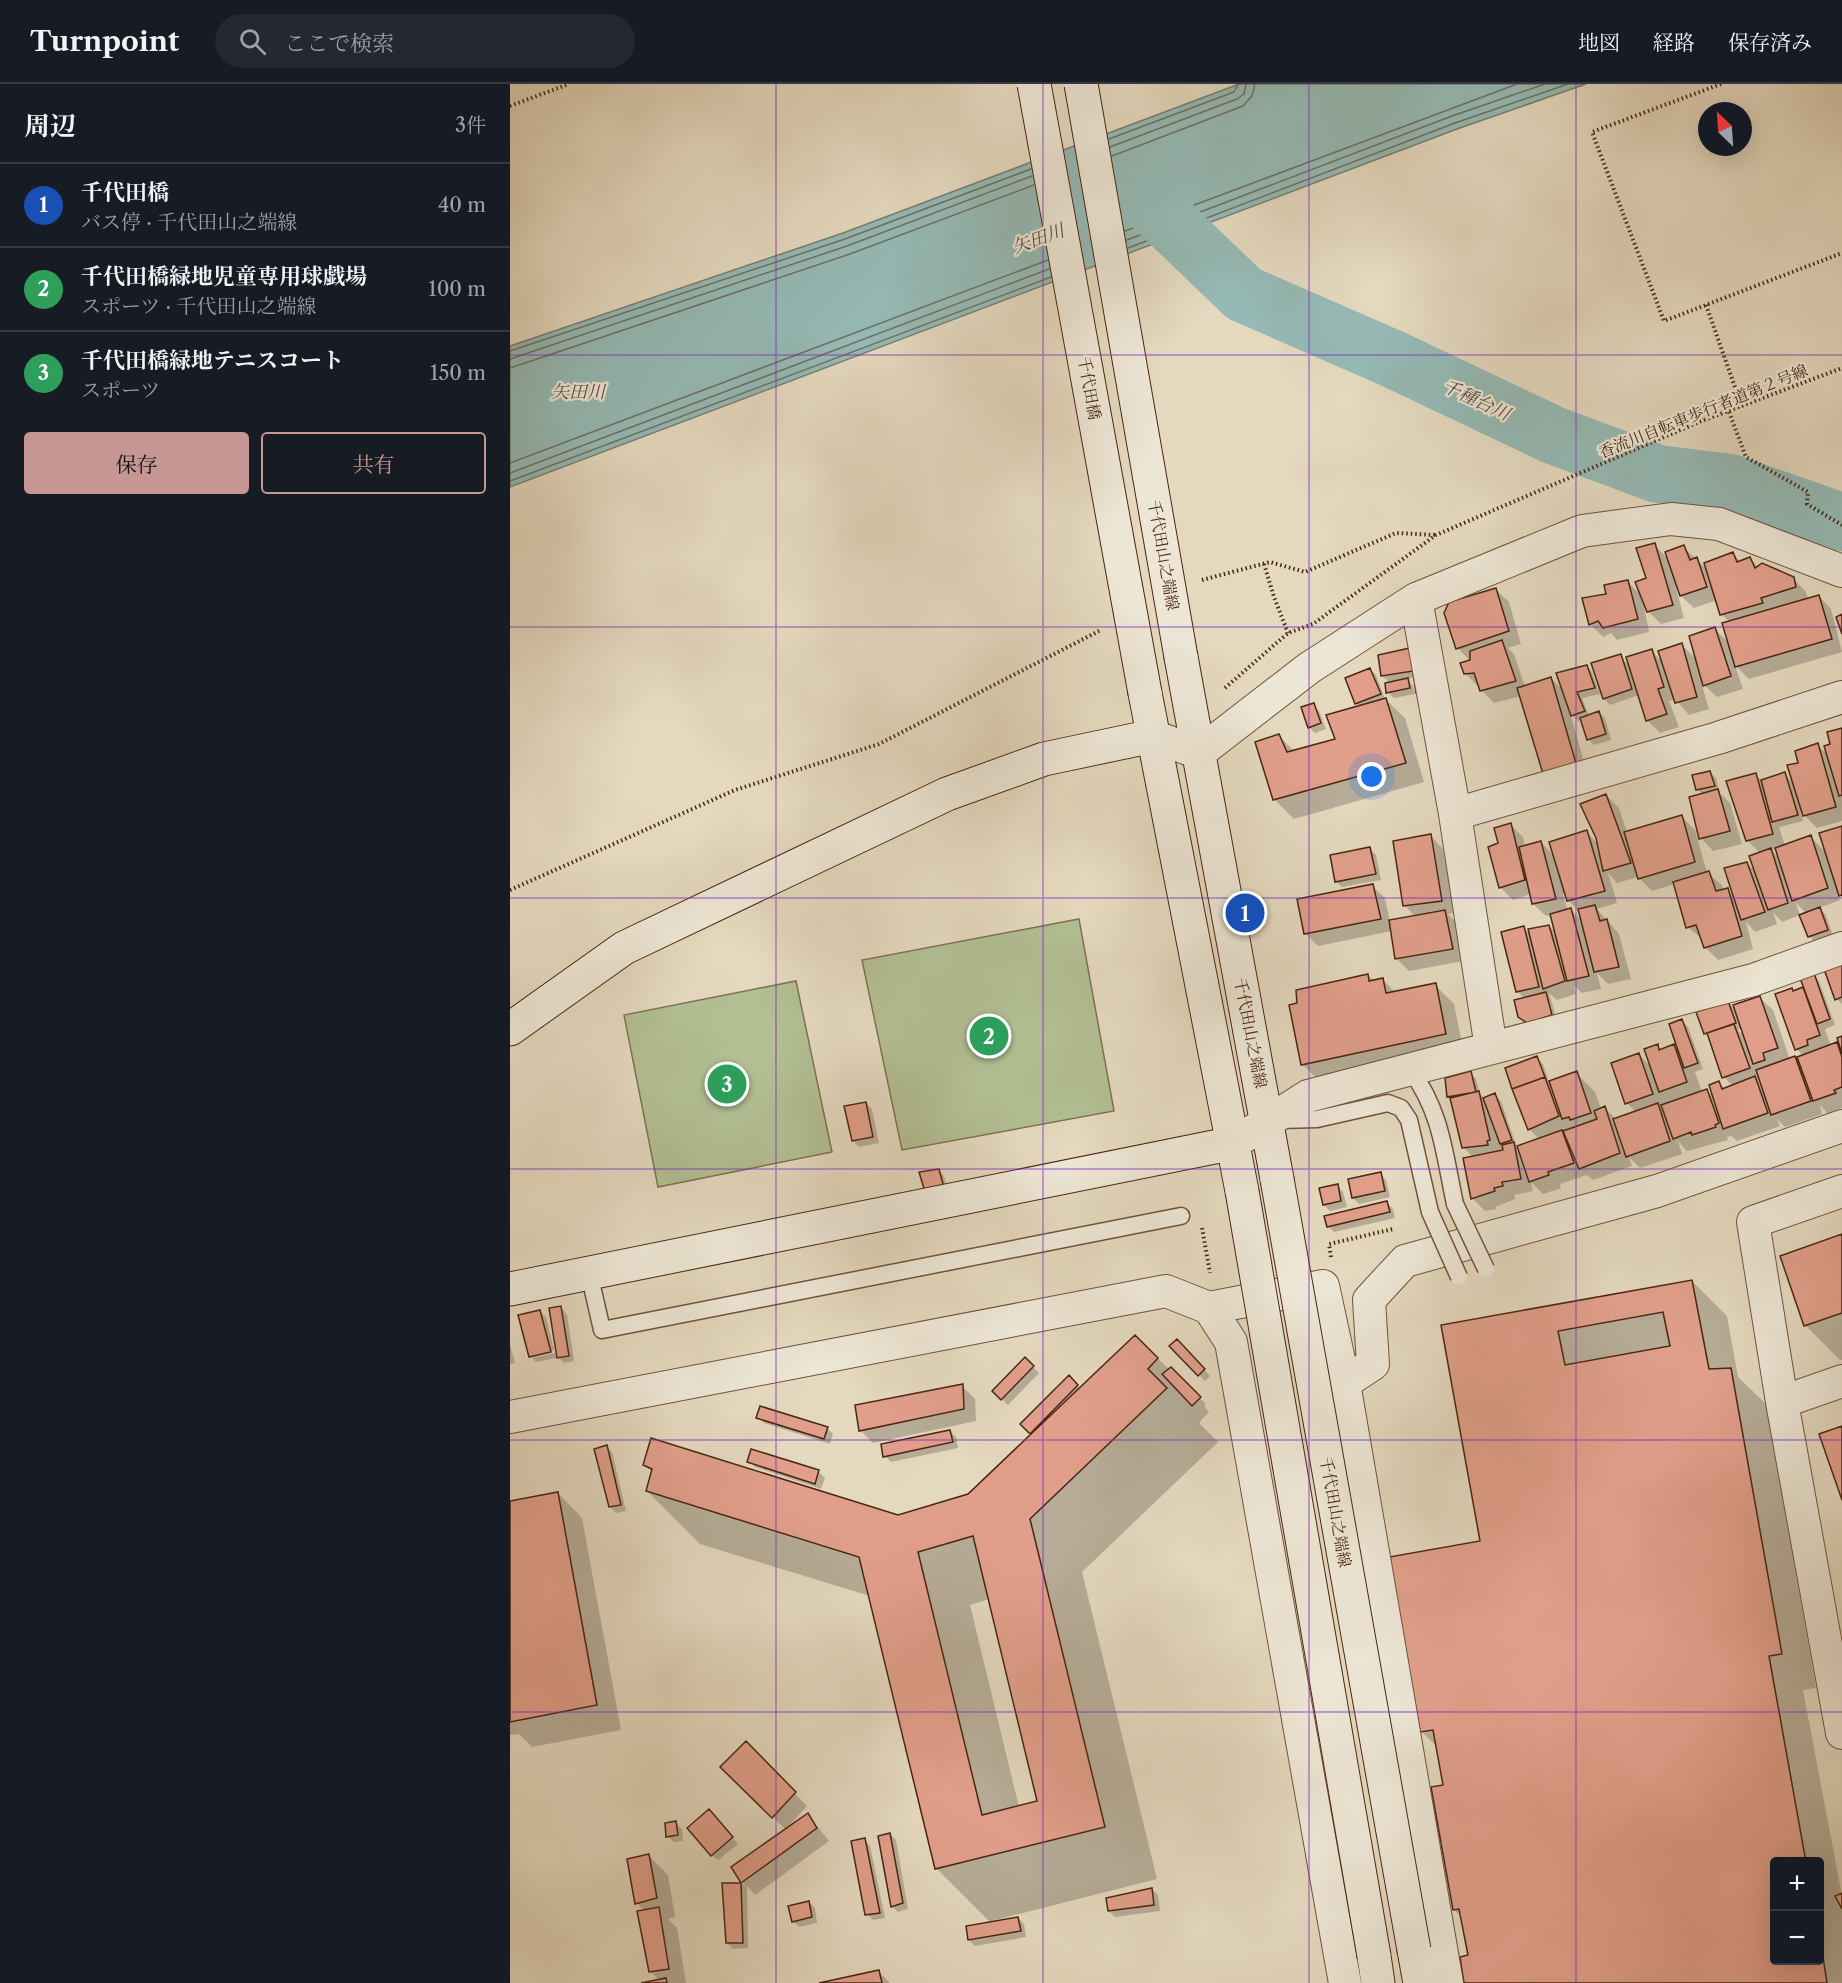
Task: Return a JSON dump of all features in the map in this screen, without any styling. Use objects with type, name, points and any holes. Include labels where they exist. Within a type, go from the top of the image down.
[{"type":"street","name":"千代田橋","points":[[1034,84],[1153,736]]},
{"type":"street","name":"千代田山之端線","points":[[1081,84],[1198,753],[1278,1179],[1420,1983]]},
{"type":"street","points":[[510,1029],[624,948],[947,794],[1044,759],[1153,736],[1198,753],[1309,668],[1416,599],[1582,531],[1671,519],[1719,524],[1842,571]]},
{"type":"street","points":[[1416,599],[1455,814],[1491,1048]]},
{"type":"street","points":[[1455,814],[1718,738],[1842,697]]},
{"type":"street","points":[[1153,736],[1234,1143],[1376,1970]]},
{"type":"street","points":[[510,1289],[1234,1143],[1308,1096],[1753,981],[1842,948]]},
{"type":"street","points":[[1344,1383],[1373,1365],[1369,1300],[1405,1261],[1657,1191],[1842,1126]]},
{"type":"street","points":[[1842,1191],[1754,1222],[1782,1402],[1842,1732]]},
{"type":"street","points":[[510,1417],[1166,1292],[1323,1286],[1344,1383],[1448,1983]]},
{"type":"street","points":[[1210,1292],[1231,1342],[1346,1983]]},
{"type":"street","points":[[1782,1402],[1842,1381]]},
{"type":"lane","points":[[1410,1069],[1427,1092],[1436,1114],[1455,1204],[1486,1269]]},
{"type":"lane","points":[[1267,1120],[1317,1119],[1388,1103],[1401,1108],[1409,1120],[1430,1212],[1459,1278]]},
{"type":"lane","points":[[589,1273],[602,1330],[1181,1216]]},
{"type":"path","points":[[510,106],[569,84]]},
{"type":"path","points":[[1721,84],[1592,132],[1664,321],[1842,253]]},
{"type":"path","points":[[1706,305],[1742,407]]},
{"type":"path","name":"香流川自転車歩行者道第２号線","points":[[1573,477],[1699,422],[1842,368]]},
{"type":"path","points":[[1729,412],[1746,457],[1808,492],[1807,504],[1842,525]]},
{"type":"path","points":[[1195,582],[1270,562],[1305,572],[1396,533],[1436,535]]},
{"type":"path","points":[[1264,564],[1288,633]]},
{"type":"path","points":[[510,890],[735,790],[879,744],[1112,624]]},
{"type":"path","points":[[1201,1219],[1210,1292]]},
{"type":"green space","points":[[1079,919],[1114,1111],[902,1150],[862,960]]},
{"type":"green space","points":[[796,981],[832,1152],[658,1187],[624,1015]]},
{"type":"water","name":"矢田川","points":[[1239,84],[1586,84],[1457,129],[510,487],[510,346],[843,233]]},
{"type":"building","points":[[1655,543],[1673,605],[1647,612],[1635,582],[1646,578],[1636,548]]},
{"type":"building","points":[[1684,545],[1690,560],[1697,557],[1707,587],[1680,596],[1665,552]]},
{"type":"building","points":[[1733,552],[1737,562],[1750,557],[1755,568],[1762,563],[1794,577],[1796,587],[1761,598],[1763,603],[1720,615],[1704,563]]},
{"type":"building","points":[[1628,580],[1638,619],[1603,628],[1598,621],[1589,625],[1582,598],[1606,594],[1604,585]]},
{"type":"building","points":[[1496,588],[1509,631],[1456,649],[1444,613],[1449,602]]},
{"type":"building","points":[[1819,595],[1832,639],[1735,667],[1722,623]]},
{"type":"building","points":[[1842,614],[1842,634],[1836,617]]},
{"type":"building","points":[[1715,627],[1731,676],[1703,686],[1689,636]]},
{"type":"building","points":[[1502,640],[1516,681],[1480,691],[1474,673],[1464,674],[1460,663],[1470,660],[1470,651]]},
{"type":"building","points":[[1682,643],[1697,697],[1675,703],[1658,651]]},
{"type":"building","points":[[1410,648],[1422,692],[1416,693],[1413,671],[1381,676],[1378,655]]},
{"type":"building","points":[[1652,649],[1664,687],[1658,689],[1667,714],[1646,721],[1626,657]]},
{"type":"building","points":[[1621,654],[1632,689],[1603,699],[1591,663]]},
{"type":"building","points":[[1587,665],[1595,688],[1577,692],[1585,711],[1571,716],[1556,673]]},
{"type":"building","points":[[1370,668],[1381,694],[1355,704],[1345,678]]},
{"type":"building","points":[[1551,677],[1577,767],[1544,777],[1517,688]]},
{"type":"building","points":[[1408,678],[1410,688],[1386,693],[1385,683]]},
{"type":"building","points":[[1386,698],[1406,763],[1273,800],[1255,742],[1279,734],[1287,752],[1335,739],[1326,715]]},
{"type":"building","points":[[1314,703],[1321,723],[1308,728],[1301,707]]},
{"type":"building","points":[[1599,711],[1606,734],[1587,740],[1580,718]]},
{"type":"building","points":[[1842,728],[1842,795],[1839,796],[1824,746],[1830,744],[1827,732]]},
{"type":"building","points":[[1818,743],[1836,807],[1803,816],[1787,765],[1798,763],[1795,751]]},
{"type":"building","points":[[1710,771],[1715,786],[1696,790],[1692,775]]},
{"type":"building","points":[[1785,772],[1798,815],[1772,822],[1761,780]]},
{"type":"building","points":[[1756,773],[1773,834],[1746,841],[1726,781]]},
{"type":"building","points":[[1718,789],[1730,831],[1699,839],[1689,797]]},
{"type":"building","points":[[1606,794],[1631,863],[1603,871],[1596,838],[1580,804]]},
{"type":"building","points":[[1682,815],[1695,862],[1638,879],[1624,832]]},
{"type":"building","points":[[1511,823],[1525,880],[1499,888],[1488,847],[1498,843],[1494,828]]},
{"type":"building","points":[[1842,826],[1842,895],[1839,896],[1819,833]]},
{"type":"building","points":[[1587,830],[1605,891],[1567,901],[1549,842]]},
{"type":"building","points":[[1431,834],[1442,901],[1403,906],[1393,841]]},
{"type":"building","points":[[1811,835],[1828,888],[1792,901],[1775,848]]},
{"type":"building","points":[[1541,841],[1556,899],[1532,904],[1519,847]]},
{"type":"building","points":[[1370,847],[1376,874],[1335,882],[1330,855]]},
{"type":"building","points":[[1771,848],[1788,903],[1768,910],[1749,856]]},
{"type":"building","points":[[1747,862],[1765,912],[1741,920],[1724,868]]},
{"type":"building","points":[[1709,871],[1716,891],[1728,888],[1742,936],[1704,948],[1696,925],[1686,928],[1673,882]]},
{"type":"building","points":[[1373,884],[1381,919],[1304,934],[1297,899]]},
{"type":"building","points":[[1595,905],[1600,921],[1607,919],[1619,967],[1594,972],[1578,909]]},
{"type":"building","points":[[1820,907],[1828,930],[1808,937],[1799,915]]},
{"type":"building","points":[[1571,908],[1589,976],[1567,981],[1550,914]]},
{"type":"building","points":[[1445,910],[1453,949],[1395,959],[1389,920]]},
{"type":"building","points":[[1549,925],[1565,981],[1543,989],[1528,929]]},
{"type":"building","points":[[1524,926],[1539,987],[1516,992],[1501,932]]},
{"type":"building","points":[[1842,963],[1842,997],[1835,1000],[1824,969]]},
{"type":"building","points":[[1814,973],[1830,1019],[1817,1024],[1800,978]]},
{"type":"building","points":[[1368,974],[1369,981],[1383,978],[1386,993],[1436,983],[1446,1034],[1301,1065],[1289,1005],[1297,1003],[1296,990]]},
{"type":"building","points":[[1803,987],[1820,1035],[1807,1040],[1808,1045],[1795,1050],[1775,994]]},
{"type":"building","points":[[1546,992],[1552,1015],[1527,1023],[1518,1017],[1514,1000]]},
{"type":"building","points":[[1760,996],[1778,1048],[1763,1053],[1765,1060],[1753,1064],[1733,1005]]},
{"type":"building","points":[[1728,1001],[1736,1023],[1704,1034],[1696,1012]]},
{"type":"building","points":[[1682,1019],[1698,1063],[1684,1068],[1669,1024]]},
{"type":"building","points":[[1734,1024],[1750,1068],[1722,1078],[1707,1033]]},
{"type":"building","points":[[1842,1036],[1842,1054],[1837,1038]]},
{"type":"building","points":[[1837,1042],[1842,1057],[1842,1087],[1834,1090],[1836,1093],[1813,1101],[1797,1057]]},
{"type":"building","points":[[1658,1044],[1659,1050],[1674,1044],[1687,1082],[1659,1092],[1644,1049]]},
{"type":"building","points":[[1639,1053],[1653,1094],[1625,1104],[1611,1063]]},
{"type":"building","points":[[1537,1056],[1545,1077],[1512,1089],[1505,1068]]},
{"type":"building","points":[[1795,1056],[1811,1101],[1771,1115],[1756,1070]]},
{"type":"building","points":[[1471,1071],[1476,1092],[1447,1097],[1445,1078]]},
{"type":"building","points":[[1577,1071],[1591,1113],[1570,1120],[1569,1117],[1562,1119],[1549,1081]]},
{"type":"building","points":[[1755,1076],[1768,1113],[1723,1129],[1709,1085],[1719,1081],[1722,1089]]},
{"type":"building","points":[[1545,1077],[1559,1116],[1528,1130],[1512,1089]]},
{"type":"building","points":[[1707,1089],[1719,1123],[1715,1125],[1716,1127],[1692,1135],[1691,1132],[1673,1139],[1661,1105]]},
{"type":"building","points":[[1479,1091],[1490,1140],[1487,1141],[1488,1145],[1462,1148],[1450,1098]]},
{"type":"building","points":[[1495,1093],[1512,1140],[1500,1144],[1483,1098]]},
{"type":"building","points":[[866,1102],[873,1137],[852,1141],[844,1106]]},
{"type":"building","points":[[1658,1103],[1670,1141],[1626,1157],[1613,1119]]},
{"type":"building","points":[[1605,1106],[1620,1153],[1579,1169],[1563,1131],[1597,1119],[1594,1111]]},
{"type":"building","points":[[1562,1130],[1574,1163],[1548,1172],[1549,1175],[1529,1182],[1517,1146]]},
{"type":"building","points":[[1514,1142],[1521,1179],[1502,1182],[1503,1186],[1494,1188],[1495,1191],[1471,1199],[1463,1158],[1503,1150],[1502,1145]]},
{"type":"building","points":[[939,1169],[944,1188],[925,1192],[919,1172]]},
{"type":"building","points":[[1381,1172],[1385,1191],[1352,1198],[1348,1179]]},
{"type":"building","points":[[1338,1184],[1341,1201],[1323,1205],[1319,1188]]},
{"type":"building","points":[[1387,1201],[1390,1212],[1327,1227],[1324,1216]]},
{"type":"building","points":[[1842,1234],[1842,1313],[1804,1326],[1780,1256]]},
{"type":"building","points":[[1692,1280],[1709,1369],[1731,1368],[1782,1654],[1769,1656],[1805,1857],[1770,1857],[1770,1965],[1824,1964],[1827,1983],[1464,1983],[1460,1957],[1468,1955],[1459,1909],[1453,1910],[1431,1787],[1443,1785],[1433,1730],[1420,1732],[1389,1557],[1480,1541],[1441,1325]],"holes":[[[1663,1312],[1670,1346],[1565,1365],[1558,1331]]]},
{"type":"building","points":[[561,1306],[569,1356],[557,1358],[549,1308]]},
{"type":"building","points":[[540,1310],[551,1352],[529,1357],[518,1315]]},
{"type":"building","points":[[1135,1335],[1158,1358],[1148,1369],[1167,1388],[1030,1519],[1105,1827],[935,1869],[859,1557],[646,1491],[652,1469],[643,1465],[651,1438],[898,1515],[968,1494]],"holes":[[[973,1536],[1037,1801],[982,1815],[918,1552]]]},
{"type":"building","points":[[1177,1339],[1205,1369],[1198,1376],[1169,1346]]},
{"type":"building","points":[[1025,1357],[1034,1366],[1001,1400],[992,1391]]},
{"type":"building","points":[[1171,1367],[1201,1397],[1192,1406],[1162,1374]]},
{"type":"building","points":[[1069,1375],[1078,1385],[1030,1434],[1020,1424]]},
{"type":"building","points":[[963,1384],[964,1409],[859,1431],[855,1405]]},
{"type":"building","points":[[760,1406],[828,1427],[824,1439],[756,1418]]},
{"type":"building","points":[[1842,1426],[1842,1500],[1819,1434]]},
{"type":"building","points":[[950,1430],[953,1442],[883,1457],[881,1444]]},
{"type":"building","points":[[607,1445],[621,1505],[609,1507],[594,1449]]},
{"type":"building","points":[[751,1449],[819,1470],[815,1484],[747,1462]]},
{"type":"building","points":[[558,1492],[597,1705],[510,1722],[510,1501]]},
{"type":"building","points":[[746,1741],[796,1792],[772,1818],[720,1767]]},
{"type":"building","points":[[709,1809],[733,1837],[711,1856],[687,1828]]},
{"type":"building","points":[[808,1813],[817,1828],[741,1883],[731,1867]]},
{"type":"building","points":[[676,1821],[678,1835],[666,1837],[665,1823]]},
{"type":"building","points":[[890,1833],[903,1903],[891,1907],[878,1836]]},
{"type":"building","points":[[865,1838],[880,1913],[865,1915],[851,1841]]},
{"type":"building","points":[[649,1854],[657,1898],[635,1904],[627,1859]]},
{"type":"building","points":[[722,1883],[741,1883],[743,1943],[726,1943]]},
{"type":"building","points":[[1152,1888],[1154,1905],[1108,1911],[1106,1898]]},
{"type":"building","points":[[1842,1893],[1842,1909],[1835,1896]]},
{"type":"building","points":[[809,1901],[812,1917],[792,1922],[788,1906]]},
{"type":"building","points":[[659,1907],[669,1969],[649,1972],[637,1911]]},
{"type":"building","points":[[1018,1917],[1021,1931],[968,1940],[966,1926]]},
{"type":"building","points":[[879,1970],[882,1983],[819,1983]]},
{"type":"building","points":[[666,1978],[667,1983],[641,1983]]},
{"type":"waterway","name":"千種台川","points":[[1148,202],[1244,294],[1393,359],[1553,435],[1658,474],[1730,483],[1842,522]]},
{"type":"place","name":"千代田橋","points":[[1245,913]]},
{"type":"place","name":"千代田橋緑地児童専用球戯場","points":[[989,1036]]},
{"type":"place","name":"千代田橋緑地テニスコート","points":[[727,1084]]}]
